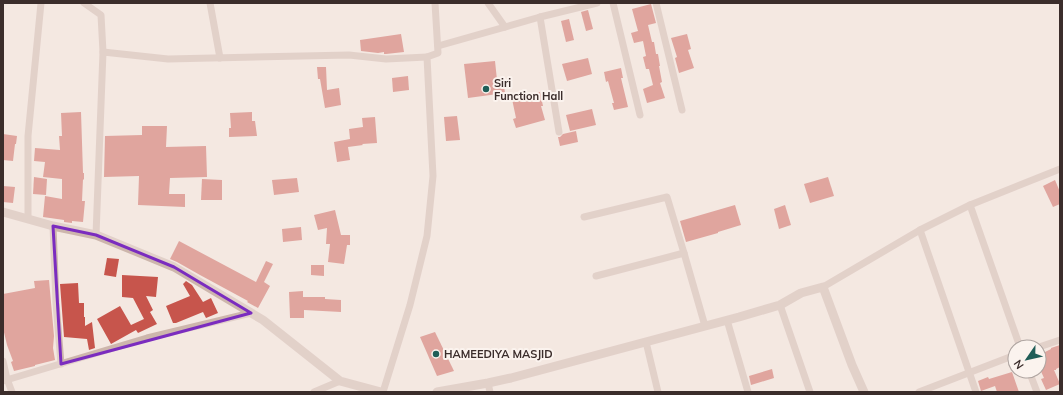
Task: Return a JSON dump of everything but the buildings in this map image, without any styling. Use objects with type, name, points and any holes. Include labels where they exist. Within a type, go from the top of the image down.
[{"type":"street","points":[[28,219],[28,136],[41,3]]},
{"type":"street","points":[[84,3],[101,15],[103,52],[96,235]]},
{"type":"street","points":[[210,3],[220,58]]},
{"type":"street","points":[[103,52],[168,59],[349,55],[386,59],[427,57],[438,53],[435,3]]},
{"type":"street","points":[[488,3],[505,27]]},
{"type":"street","points":[[438,46],[540,17],[597,3]]},
{"type":"street","points":[[613,3],[640,115]]},
{"type":"street","points":[[656,3],[682,110]]},
{"type":"street","points":[[540,17],[559,132]]},
{"type":"street","points":[[3,212],[53,226],[96,235],[174,267],[263,320],[340,381],[382,392],[410,305],[428,236],[433,176],[427,57]]},
{"type":"street","points":[[437,392],[489,388],[511,378],[727,320],[780,304],[801,293],[822,287],[920,230],[970,205],[1060,170]]},
{"type":"street","points":[[584,218],[667,198],[704,326]]},
{"type":"street","points":[[970,205],[1017,339]]},
{"type":"street","points":[[53,226],[56,303],[61,364]]},
{"type":"street","points":[[920,230],[976,392]]},
{"type":"street","points":[[596,276],[684,253]]},
{"type":"street","points":[[822,287],[864,392]]},
{"type":"street","points":[[780,304],[810,392]]},
{"type":"street","points":[[5,380],[147,338],[251,312]]},
{"type":"street","points":[[727,320],[748,392]]},
{"type":"street","points":[[1047,344],[1060,340]]},
{"type":"street","points":[[646,342],[658,392]]},
{"type":"street","points":[[924,391],[1007,359]]},
{"type":"street","points":[[3,361],[5,380],[12,392]]},
{"type":"street","points":[[1032,379],[1037,392]]},
{"type":"street","points":[[314,392],[340,381]]},
{"type":"highlighted area","points":[[53,226],[96,235],[174,267],[251,313],[61,364]]},
{"type":"place","name":"Siri Function Hall","points":[[486,89]]},
{"type":"place","name":"HAMEEDIYA MASJID","points":[[436,354]]}]
